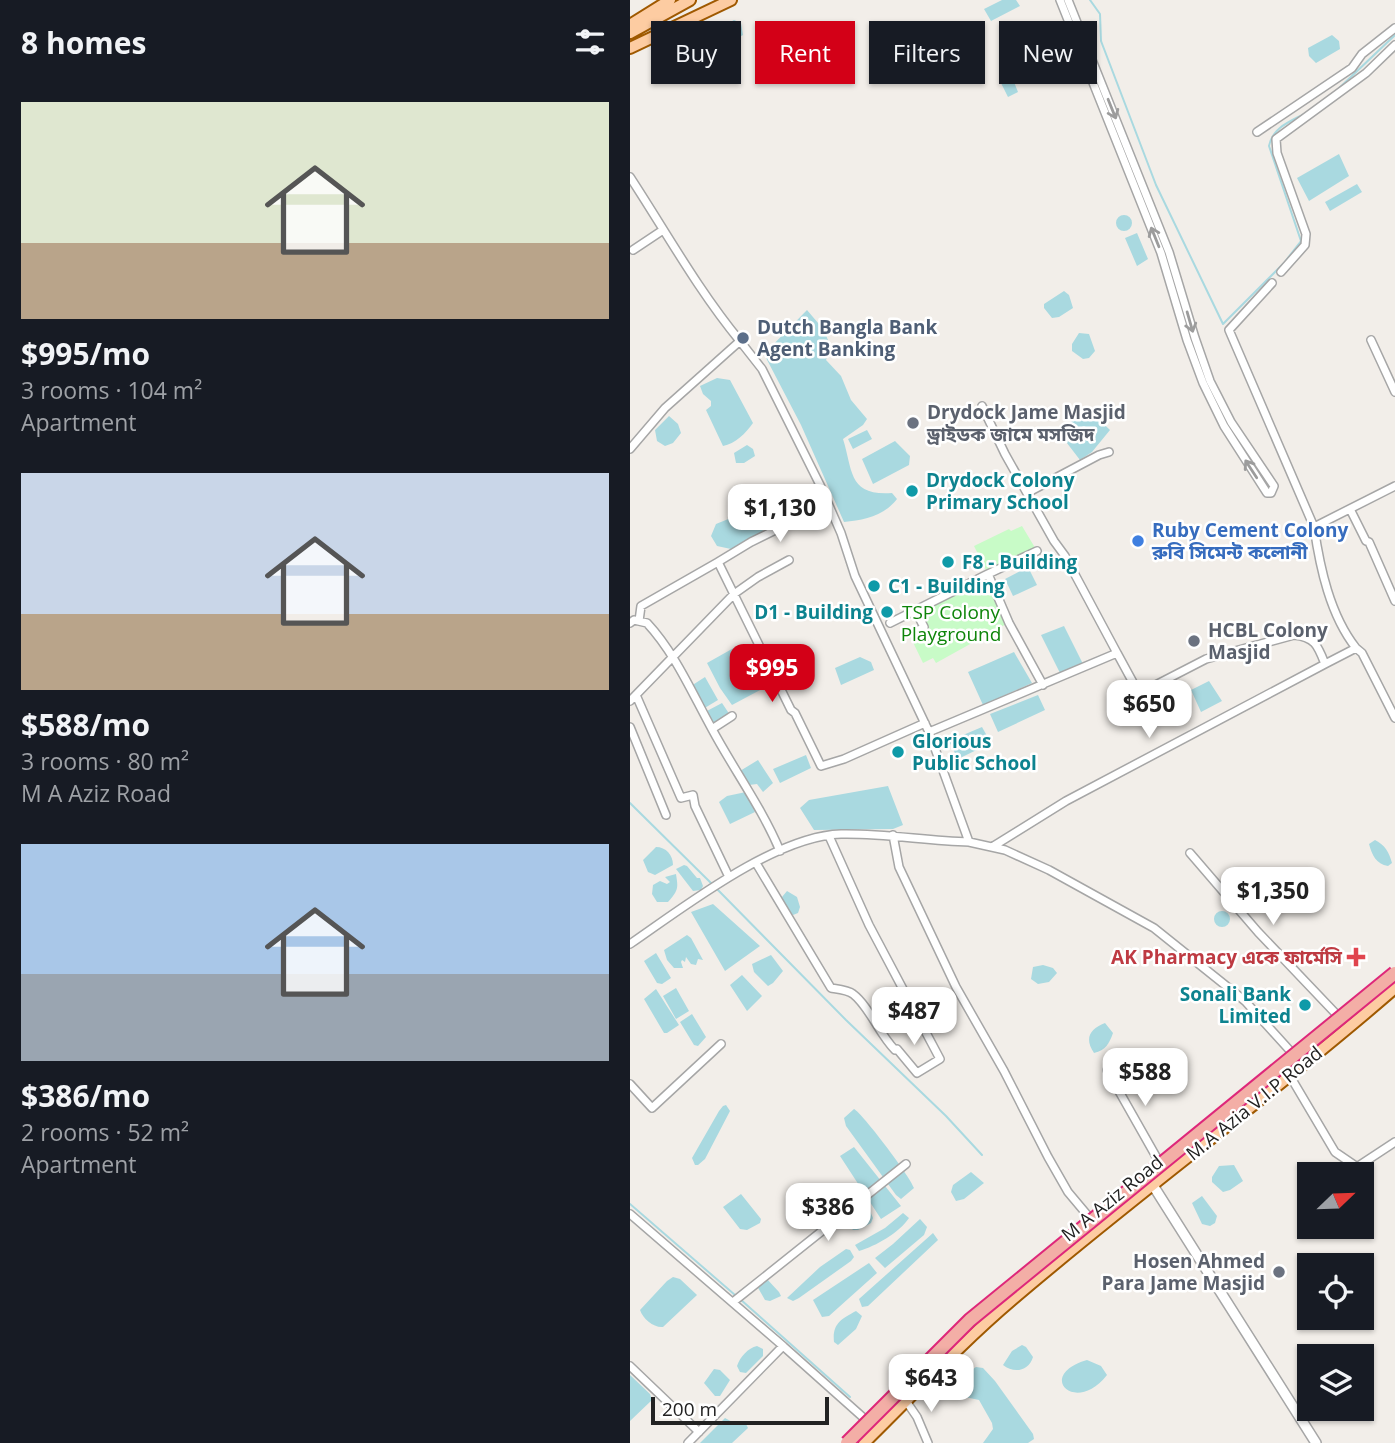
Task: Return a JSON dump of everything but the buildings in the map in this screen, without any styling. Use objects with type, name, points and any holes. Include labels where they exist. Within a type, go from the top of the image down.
[{"type":"highway","points":[[845,1443],[970,1320],[1136,1183],[1304,1050],[1395,971]]},
{"type":"highway","points":[[857,1443],[975,1325],[1063,1250],[1392,987]]},
{"type":"main road","points":[[630,25],[670,0]]},
{"type":"main road","points":[[630,33],[690,0]]},
{"type":"main road","points":[[630,47],[712,0]]},
{"type":"main road","points":[[630,47],[731,0]]},
{"type":"main road","name":"M A Aziz Road","points":[[845,1443],[968,1318],[1144,1171],[1338,1016],[1392,987],[1395,971]]},
{"type":"main road","name":"M.A Azia V.I.P Road","points":[[864,1443],[974,1333],[1153,1183],[1290,1076],[1392,987]]},
{"type":"street","points":[[1060,0],[1161,253],[1203,383],[1224,426],[1267,493],[1271,494],[1274,486],[1231,422],[1210,381],[1169,252],[1068,0]]},
{"type":"street","points":[[1257,132],[1352,68],[1363,54],[1395,28]]},
{"type":"street","points":[[1281,272],[1305,245],[1306,234],[1277,153],[1276,139],[1366,73],[1395,45]]},
{"type":"street","points":[[630,177],[685,267],[720,317],[762,369],[828,504],[855,576],[929,732],[969,842]]},
{"type":"street","points":[[633,250],[663,230]]},
{"type":"street","points":[[1272,283],[1229,330],[1314,527],[1326,587],[1346,633],[1366,658],[1395,718]]},
{"type":"street","points":[[1371,340],[1395,392]]},
{"type":"street","points":[[630,449],[665,408],[740,341]]},
{"type":"street","points":[[982,406],[1027,493],[1065,556],[1136,688],[1142,692],[1206,659],[1294,635],[1308,636],[1325,664]]},
{"type":"street","points":[[1027,493],[1099,455],[1109,453]]},
{"type":"street","points":[[1314,527],[1395,486]]},
{"type":"street","points":[[639,621],[641,606],[751,542],[828,504]]},
{"type":"street","points":[[1350,509],[1395,601]]},
{"type":"street","points":[[890,623],[1037,551]]},
{"type":"street","points":[[729,877],[695,806],[693,795],[681,798],[644,710],[633,698],[734,594],[789,560]]},
{"type":"street","points":[[718,562],[770,670],[821,766],[844,759],[925,723]]},
{"type":"street","points":[[988,574],[1009,624],[1043,684]]},
{"type":"street","points":[[915,610],[924,627],[919,630]]},
{"type":"street","points":[[630,623],[639,621],[652,628],[768,824],[780,851]]},
{"type":"street","points":[[992,847],[1066,801],[1356,648]]},
{"type":"street","points":[[929,732],[1117,653]]},
{"type":"street","points":[[712,729],[732,716]]},
{"type":"street","points":[[630,727],[667,815]]},
{"type":"street","points":[[630,944],[729,877],[780,851],[819,837],[893,835],[969,842],[1005,850],[1049,870],[1154,928],[1245,1001],[1293,1054]]},
{"type":"street","points":[[893,835],[899,867],[956,987],[1068,1192],[1089,1217]]},
{"type":"street","points":[[756,863],[831,988],[852,992],[883,1038],[897,1049],[917,1073],[940,1059],[869,925],[830,836]]},
{"type":"street","points":[[1190,853],[1258,932],[1338,1016]]},
{"type":"street","points":[[630,1084],[652,1108],[722,1044]]},
{"type":"street","points":[[1107,1070],[1158,1160]]},
{"type":"street","points":[[1290,1076],[1335,1152],[1357,1167],[1395,1142]]},
{"type":"street","points":[[733,1302],[906,1164]]},
{"type":"street","points":[[1144,1171],[1316,1443]]},
{"type":"street","points":[[630,1213],[866,1420]]},
{"type":"street","points":[[688,1443],[783,1346]]},
{"type":"street","points":[[630,1366],[699,1432]]},
{"type":"street","points":[[906,1401],[917,1417],[928,1443]]},
{"type":"green space","points":[[1022,526],[1037,551],[988,574],[974,546],[1009,529],[1011,531]]},
{"type":"green space","name":"TSP Colony Playground","points":[[988,574],[1008,623],[936,663],[933,658],[923,663],[909,634],[923,627],[915,610]]},
{"type":"water","points":[[1002,0],[1016,0],[1020,6],[991,21],[984,9]]},
{"type":"water","points":[[1332,35],[1339,41],[1340,49],[1316,63],[1309,56],[1308,48]]},
{"type":"water","points":[[1002,84],[1015,84],[1018,92],[1008,97]]},
{"type":"water","points":[[1339,154],[1349,176],[1309,201],[1297,178]]},
{"type":"water","points":[[1357,184],[1362,192],[1330,211],[1325,202]]},
{"type":"water","points":[[1124,215],[1130,217],[1130,229],[1124,231],[1118,229],[1116,223],[1118,217]]},
{"type":"water","points":[[1137,233],[1148,259],[1137,266],[1125,238]]},
{"type":"water","points":[[1064,291],[1069,295],[1073,308],[1059,317],[1052,318],[1044,304]]},
{"type":"water","points":[[807,310],[824,330],[831,348],[826,360],[841,376],[851,400],[867,419],[843,439],[851,471],[860,486],[878,493],[892,493],[897,499],[880,513],[866,518],[844,522],[801,425],[764,354]]},
{"type":"water","points":[[1079,333],[1089,334],[1095,351],[1089,358],[1083,359],[1072,351],[1072,344]]},
{"type":"water","points":[[717,378],[730,380],[753,423],[740,438],[723,446],[706,410],[711,406],[711,401],[703,394],[700,386]]},
{"type":"water","points":[[1093,414],[1110,430],[1092,452],[1080,460],[1060,434],[1072,421]]},
{"type":"water","points":[[669,416],[678,424],[681,433],[673,443],[665,446],[657,441],[655,430]]},
{"type":"water","points":[[867,430],[872,439],[853,449],[848,439]]},
{"type":"water","points":[[895,441],[910,456],[909,465],[873,484],[862,459]]},
{"type":"water","points":[[747,445],[753,449],[755,456],[744,463],[736,463],[734,453]]},
{"type":"water","points":[[753,509],[764,533],[731,549],[717,546],[711,536],[716,524]]},
{"type":"water","points":[[1028,567],[1037,585],[1013,596],[1005,579]]},
{"type":"water","points":[[1064,626],[1083,664],[1060,673],[1041,635]]},
{"type":"water","points":[[739,645],[762,689],[732,705],[707,663]]},
{"type":"water","points":[[1014,652],[1032,683],[983,705],[968,672]]},
{"type":"water","points":[[860,657],[871,662],[874,670],[841,685],[835,668]]},
{"type":"water","points":[[705,677],[718,700],[703,709],[691,686]]},
{"type":"water","points":[[1209,681],[1222,701],[1201,712],[1191,690]]},
{"type":"water","points":[[1038,695],[1045,710],[998,732],[990,714]]},
{"type":"water","points":[[722,703],[730,715],[712,726],[705,712]]},
{"type":"water","points":[[982,727],[991,743],[958,759],[949,741]]},
{"type":"water","points":[[806,755],[811,768],[780,783],[773,769]]},
{"type":"water","points":[[758,760],[773,783],[763,792],[757,784],[749,785],[740,771]]},
{"type":"water","points":[[888,786],[903,825],[893,829],[814,830],[800,808],[809,800]]},
{"type":"water","points":[[746,792],[755,812],[730,824],[719,802],[727,796]]},
{"type":"water","points":[[1375,840],[1388,852],[1392,863],[1388,866],[1380,863],[1373,855],[1369,844]]},
{"type":"water","points":[[656,847],[668,852],[673,865],[655,875],[648,872],[643,860]]},
{"type":"water","points":[[684,865],[700,878],[703,886],[701,890],[693,891],[676,869]]},
{"type":"water","points":[[676,874],[674,894],[668,902],[657,902],[652,894],[653,885],[660,881],[667,884],[670,882],[665,877]]},
{"type":"water","points":[[787,891],[797,897],[800,907],[798,913],[793,915],[782,897]]},
{"type":"water","points":[[713,904],[760,946],[725,971],[691,912]]},
{"type":"water","points":[[1222,911],[1230,919],[1222,927],[1214,919]]},
{"type":"water","points":[[687,935],[703,960],[698,959],[696,965],[691,964],[686,957],[685,962],[681,962],[683,968],[674,968],[667,960],[664,950]]},
{"type":"water","points":[[656,953],[671,978],[662,984],[657,983],[644,961]]},
{"type":"water","points":[[771,955],[783,971],[768,986],[754,972],[752,964]]},
{"type":"water","points":[[1043,965],[1053,968],[1057,973],[1049,982],[1038,984],[1031,979],[1033,967]]},
{"type":"water","points":[[742,975],[762,996],[747,1011],[730,985]]},
{"type":"water","points":[[676,988],[689,1011],[676,1019],[663,996]]},
{"type":"water","points":[[656,989],[679,1025],[667,1033],[664,1033],[644,999]]},
{"type":"water","points":[[692,1014],[706,1037],[698,1046],[694,1045],[680,1022]]},
{"type":"water","points":[[1105,1023],[1113,1033],[1106,1046],[1094,1053],[1089,1043],[1090,1035]]},
{"type":"water","points":[[1154,1050],[1164,1058],[1165,1065],[1157,1072],[1142,1075],[1135,1070],[1138,1055]]},
{"type":"water","points":[[726,1105],[730,1111],[705,1159],[695,1165],[692,1158],[719,1111]]},
{"type":"water","points":[[854,1109],[911,1181],[914,1188],[901,1199],[846,1126],[844,1118]]},
{"type":"water","points":[[854,1147],[901,1206],[881,1219],[840,1156]]},
{"type":"water","points":[[1234,1165],[1243,1181],[1223,1192],[1212,1182],[1212,1177],[1219,1166]]},
{"type":"water","points":[[971,1172],[984,1183],[964,1199],[956,1201],[951,1192],[953,1185]]},
{"type":"water","points":[[741,1194],[761,1219],[760,1223],[747,1230],[740,1229],[723,1207]]},
{"type":"water","points":[[1202,1196],[1217,1216],[1215,1223],[1210,1226],[1202,1224],[1192,1203]]},
{"type":"water","points":[[865,1209],[870,1211],[873,1218],[871,1223],[853,1230],[847,1223],[853,1214]]},
{"type":"water","points":[[903,1213],[909,1218],[899,1229],[880,1242],[859,1251],[855,1245],[885,1228]]},
{"type":"water","points":[[920,1219],[927,1227],[924,1235],[885,1268],[875,1258]]},
{"type":"water","points":[[933,1233],[938,1240],[868,1306],[862,1307],[859,1299]]},
{"type":"water","points":[[846,1249],[850,1250],[854,1257],[851,1261],[799,1298],[793,1301],[787,1298],[820,1267]]},
{"type":"water","points":[[869,1263],[877,1273],[829,1316],[822,1317],[813,1300]]},
{"type":"water","points":[[673,1277],[680,1279],[697,1295],[663,1327],[656,1326],[646,1320],[640,1310]]},
{"type":"water","points":[[766,1278],[781,1296],[770,1301],[765,1300],[757,1286]]},
{"type":"water","points":[[856,1311],[862,1316],[856,1329],[838,1345],[834,1342],[836,1326]]},
{"type":"water","points":[[1022,1345],[1033,1357],[1031,1362],[1021,1370],[1012,1370],[1003,1365],[1012,1351]]},
{"type":"water","points":[[757,1346],[763,1349],[763,1356],[746,1373],[740,1372],[737,1366],[740,1359]]},
{"type":"water","points":[[1087,1360],[1101,1366],[1107,1375],[1095,1387],[1083,1392],[1073,1392],[1066,1388],[1062,1382],[1064,1374]]},
{"type":"water","points":[[976,1367],[983,1368],[995,1381],[1034,1439],[1028,1443],[983,1443],[993,1429],[992,1423],[979,1400],[965,1397],[961,1377]]},
{"type":"water","points":[[714,1369],[720,1370],[730,1380],[720,1396],[715,1396],[704,1383]]},
{"type":"water","points":[[630,1375],[650,1394],[652,1400],[630,1421]]},
{"type":"water","points":[[725,1418],[736,1424],[746,1424],[748,1428],[732,1443],[700,1443]]},
{"type":"waterway","points":[[1090,0],[1100,14],[1101,41],[1156,185],[1223,324],[1284,263],[1301,241],[1269,146],[1279,129],[1308,112]]},
{"type":"waterway","points":[[1335,92],[1395,35]]},
{"type":"waterway","points":[[630,803],[712,884]]},
{"type":"waterway","points":[[716,888],[982,1155]]},
{"type":"waterway","points":[[630,1204],[735,1295]]},
{"type":"waterway","points":[[740,1299],[850,1397]]},
{"type":"place","name":"Dutch Bangla Bank Agent Banking","points":[[743,338]]},
{"type":"place","name":"Drydock Jame Masjid ড্রাইডক জামে মসজিদ","points":[[913,423]]},
{"type":"place","name":"Drydock Colony Primary School","points":[[912,491]]},
{"type":"place","name":"Ruby Cement Colony রুবি সিমেন্ট কলোনী","points":[[1138,541]]},
{"type":"place","name":"F8 - Building","points":[[948,562]]},
{"type":"place","name":"C1 - Building","points":[[874,586]]},
{"type":"place","name":"D1 - Building","points":[[887,612]]},
{"type":"place","name":"HCBL Colony Masjid","points":[[1194,641]]},
{"type":"place","name":"Glorious Public School","points":[[898,752]]},
{"type":"place","name":"AK Pharmacy একে ফার্মেসি","points":[[1356,957]]},
{"type":"place","name":"Sonali Bank Limited","points":[[1305,1005]]},
{"type":"place","name":"Hosen Ahmed Para Jame Masjid","points":[[1279,1272]]}]
